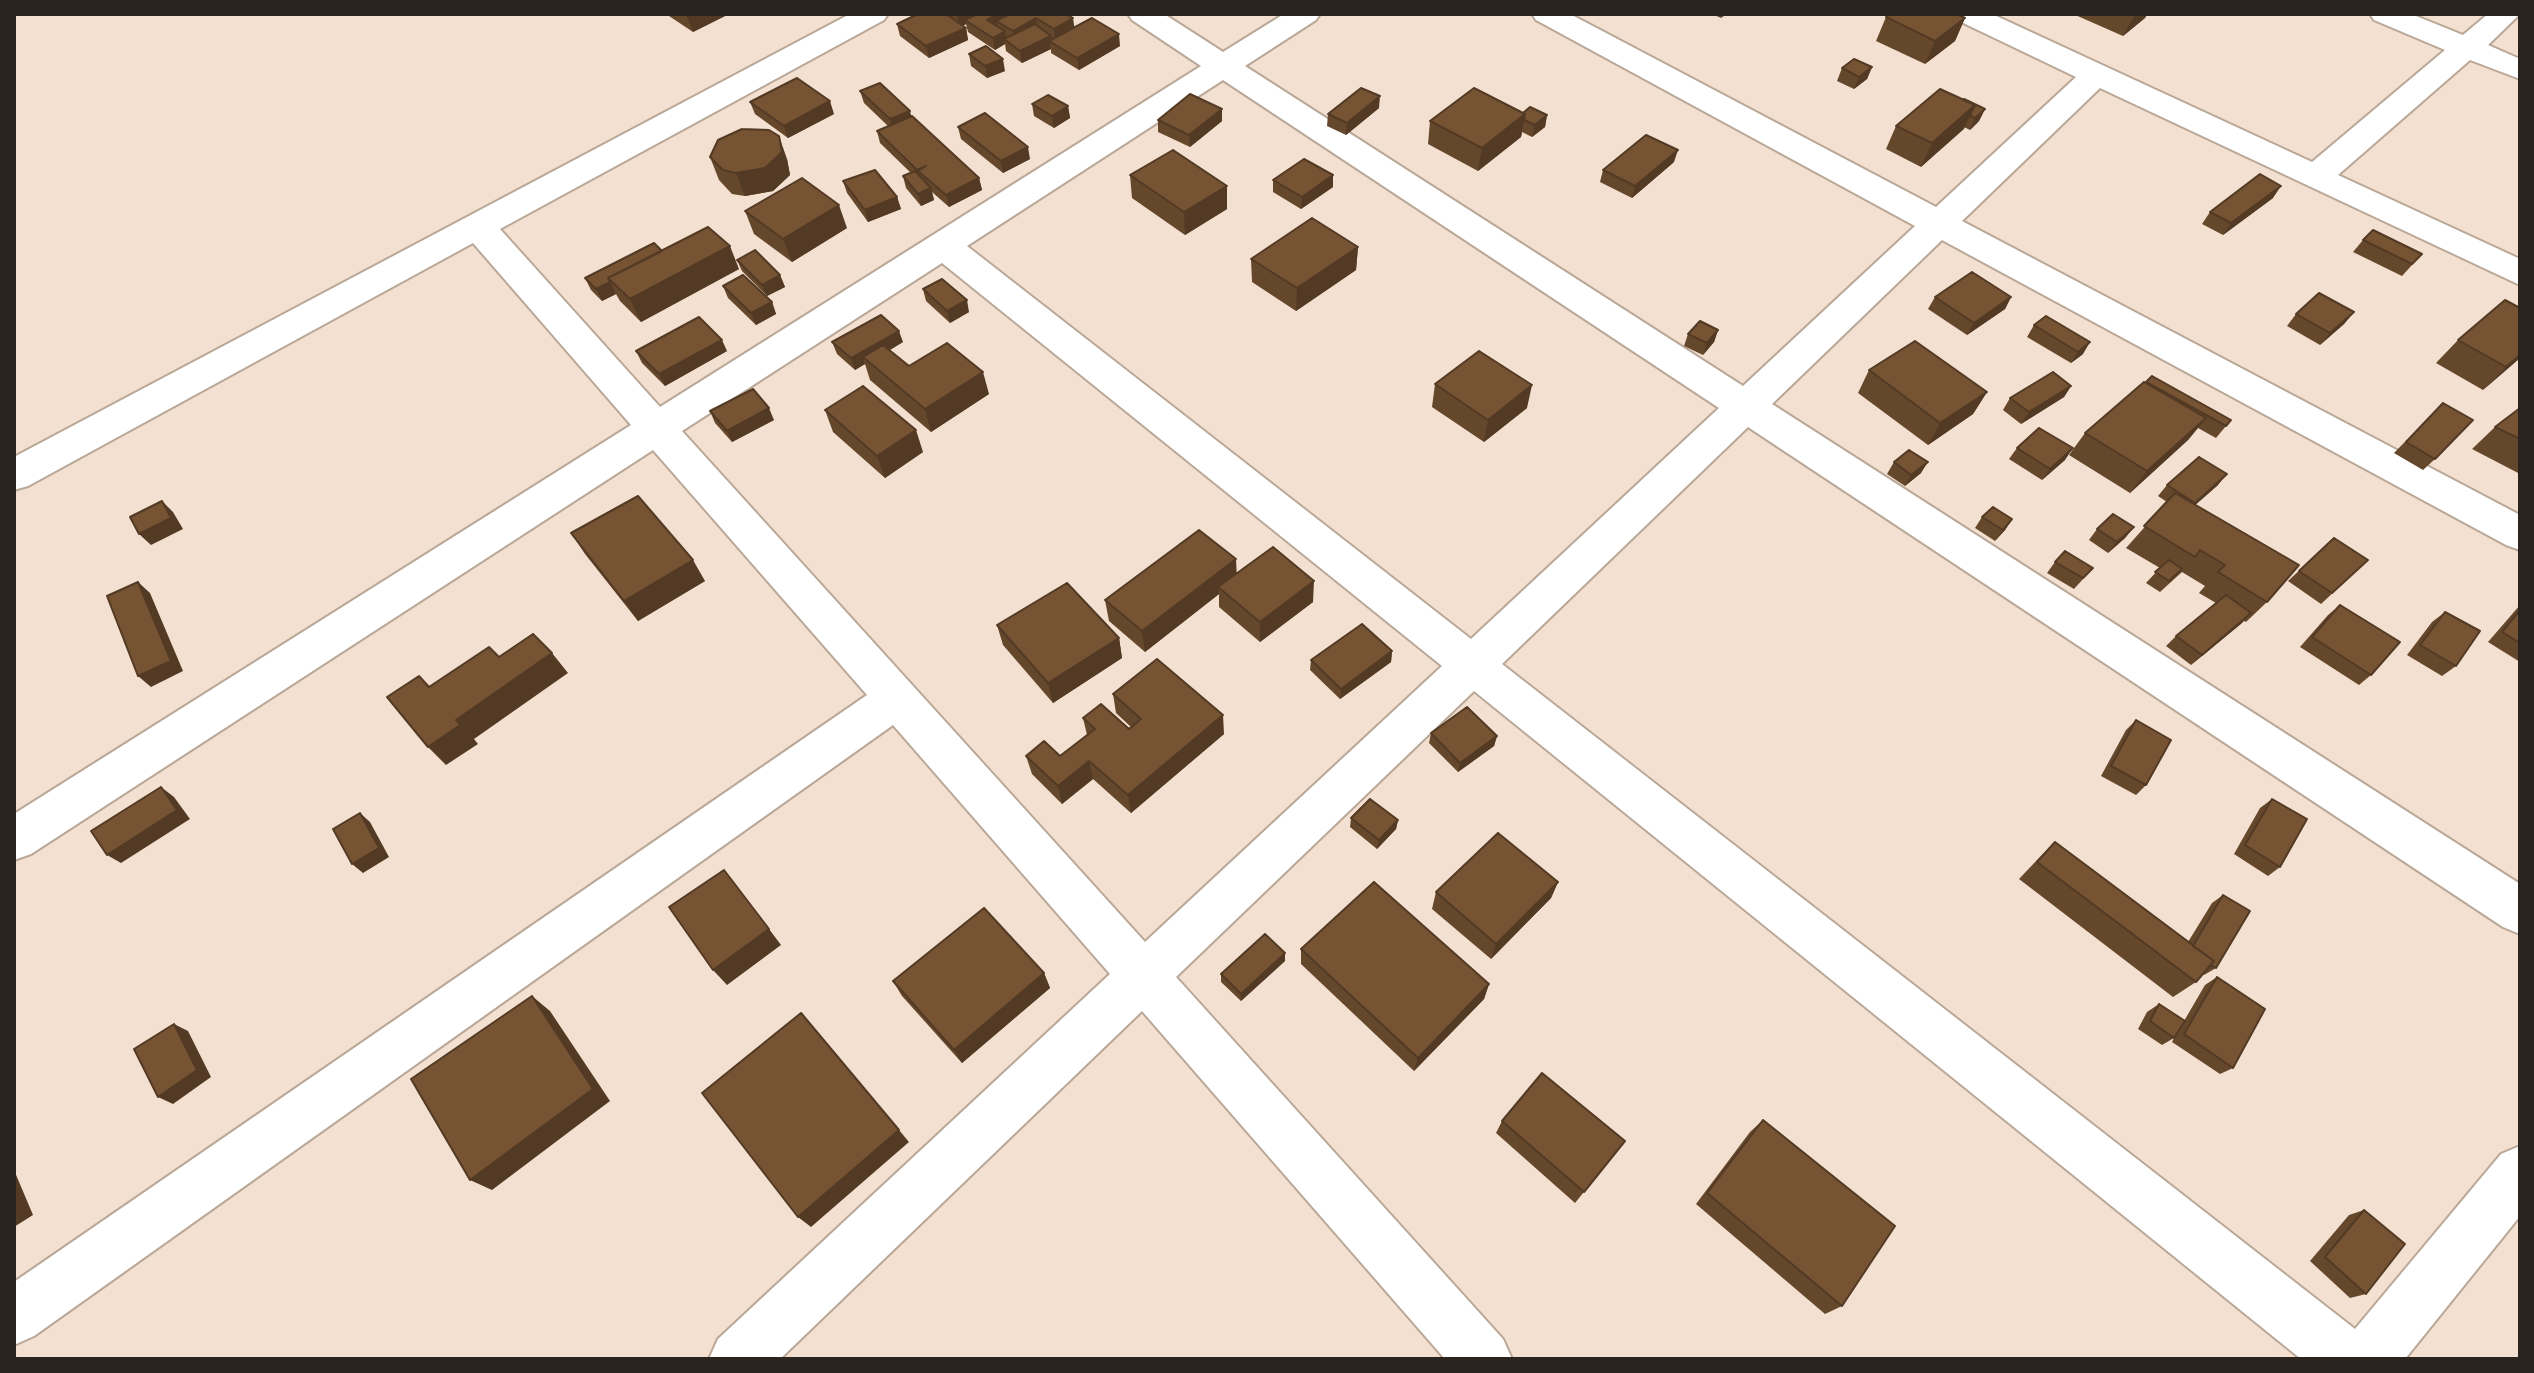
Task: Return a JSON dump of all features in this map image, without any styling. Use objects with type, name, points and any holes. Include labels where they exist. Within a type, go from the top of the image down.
[{"type":"street","points":[[14,475],[873,14]]},
{"type":"street","points":[[1143,14],[2520,911]]},
{"type":"street","points":[[14,839],[1305,14]]},
{"type":"street","points":[[1547,14],[2520,534]]},
{"type":"street","points":[[1968,14],[2520,273]]},
{"type":"street","points":[[2385,14],[2520,70]]},
{"type":"street","points":[[2315,177],[2506,14]]},
{"type":"street","points":[[738,1359],[2097,74]]},
{"type":"street","points":[[479,228],[1483,1359]]},
{"type":"street","points":[[943,245],[2347,1359]]},
{"type":"street","points":[[14,1316],[896,699]]},
{"type":"street","points":[[2368,1359],[2520,1173]]},
{"type":"building","points":[[918,14],[946,14],[966,28],[926,46],[897,24]]},
{"type":"building","points":[[977,14],[998,14],[987,20],[1005,31],[993,38],[965,20]]},
{"type":"building","points":[[1010,14],[1066,14],[1073,18],[1054,29],[1036,18],[1013,31],[996,21]]},
{"type":"building","points":[[1890,14],[1957,14],[1965,18],[1935,41],[1886,17]]},
{"type":"building","points":[[1092,18],[1119,34],[1077,58],[1049,41]]},
{"type":"building","points":[[1035,24],[1051,36],[1020,51],[1004,39]]},
{"type":"building","points":[[986,46],[1003,59],[985,66],[969,54]]},
{"type":"building","points":[[1854,59],[1872,67],[1859,77],[1842,68]]},
{"type":"building","points":[[797,78],[830,101],[784,126],[750,102]]},
{"type":"building","points":[[880,83],[910,111],[890,119],[860,91]]},
{"type":"building","points":[[1361,88],[1380,96],[1347,123],[1328,114]]},
{"type":"building","points":[[1474,88],[1525,114],[1482,148],[1430,121]]},
{"type":"building","points":[[1940,89],[1975,105],[1932,143],[1896,126]]},
{"type":"building","points":[[1190,94],[1222,109],[1189,135],[1158,120]]},
{"type":"building","points":[[1048,95],[1068,106],[1052,116],[1032,104]]},
{"type":"building","points":[[1964,99],[1985,109],[1975,118],[1970,115],[1975,105]]},
{"type":"building","points":[[1530,107],[1547,115],[1535,125],[1524,120],[1523,113]]},
{"type":"building","points":[[985,113],[1028,147],[1001,161],[958,127]]},
{"type":"building","points":[[912,116],[979,178],[946,195],[918,171],[926,166],[917,170],[877,131]]},
{"type":"building","points":[[742,129],[769,130],[779,136],[782,152],[765,168],[736,173],[723,170],[710,157],[718,140]]},
{"type":"building","points":[[1646,135],[1678,150],[1635,186],[1603,170]]},
{"type":"building","points":[[1173,150],[1227,186],[1184,212],[1130,175]]},
{"type":"building","points":[[1304,159],[1333,175],[1302,197],[1273,180]]},
{"type":"building","points":[[875,170],[897,197],[865,210],[843,181]]},
{"type":"building","points":[[915,171],[931,188],[918,194],[903,176]]},
{"type":"building","points":[[2260,174],[2281,186],[2231,223],[2210,212]]},
{"type":"building","points":[[802,178],[839,205],[783,239],[745,211]]},
{"type":"building","points":[[1312,218],[1358,247],[1297,288],[1251,259]]},
{"type":"building","points":[[708,227],[730,246],[630,299],[608,278]]},
{"type":"building","points":[[2373,230],[2422,254],[2412,264],[2363,240]]},
{"type":"building","points":[[654,243],[662,251],[608,278],[610,282],[596,289],[585,278]]},
{"type":"building","points":[[755,250],[780,275],[762,285],[737,260]]},
{"type":"building","points":[[1972,272],[2011,297],[1974,323],[1935,297]]},
{"type":"building","points":[[743,275],[772,302],[751,313],[723,286]]},
{"type":"building","points":[[942,279],[967,300],[947,311],[923,289]]},
{"type":"building","points":[[2319,293],[2354,312],[2330,333],[2296,314]]},
{"type":"building","points":[[2505,300],[2520,308],[2520,355],[2506,367],[2458,340]]},
{"type":"building","points":[[881,315],[899,331],[851,358],[832,342]]},
{"type":"building","points":[[2046,316],[2090,342],[2078,352],[2034,325]]},
{"type":"building","points":[[699,317],[722,340],[659,374],[636,351]]},
{"type":"building","points":[[1700,321],[1718,330],[1707,343],[1688,334]]},
{"type":"building","points":[[1915,341],[1987,392],[1940,423],[1869,370]]},
{"type":"building","points":[[947,343],[983,372],[925,409],[863,357],[883,345],[909,366]]},
{"type":"building","points":[[1479,351],[1532,385],[1488,420],[1435,384]]},
{"type":"building","points":[[2053,372],[2071,386],[2029,412],[2010,398]]},
{"type":"building","points":[[2152,376],[2231,420],[2226,426],[2146,382]]},
{"type":"building","points":[[2144,382],[2206,418],[2147,471],[2085,433]]},
{"type":"building","points":[[863,386],[916,430],[877,456],[825,410]]},
{"type":"building","points":[[753,389],[769,408],[727,431],[710,411]]},
{"type":"building","points":[[2443,403],[2473,420],[2435,459],[2406,442]]},
{"type":"building","points":[[2520,408],[2520,439],[2495,427]]},
{"type":"building","points":[[2039,428],[2073,448],[2050,469],[2017,448]]},
{"type":"building","points":[[1909,450],[1928,462],[1911,475],[1894,462]]},
{"type":"building","points":[[2199,457],[2227,474],[2195,503],[2167,485]]},
{"type":"building","points":[[2175,493],[2299,565],[2267,602],[2218,572],[2225,565],[2200,550],[2195,557],[2144,526]]},
{"type":"building","points":[[638,496],[693,560],[624,601],[571,533]]},
{"type":"building","points":[[162,501],[171,518],[139,534],[130,517]]},
{"type":"building","points":[[1993,507],[2012,519],[2003,530],[1982,517]]},
{"type":"building","points":[[2113,514],[2134,527],[2117,542],[2097,529]]},
{"type":"building","points":[[1199,530],[1236,559],[1142,631],[1105,600]]},
{"type":"building","points":[[2334,538],[2368,560],[2332,593],[2299,571]]},
{"type":"building","points":[[1273,547],[1314,581],[1260,622],[1218,587]]},
{"type":"building","points":[[2065,551],[2093,568],[2083,578],[2055,562]]},
{"type":"building","points":[[2169,560],[2182,569],[2169,581],[2155,572]]},
{"type":"building","points":[[138,582],[171,661],[138,676],[107,596]]},
{"type":"building","points":[[1067,583],[1119,638],[1048,683],[997,625]]},
{"type":"building","points":[[2226,595],[2251,613],[2202,655],[2176,636]]},
{"type":"building","points":[[2340,605],[2400,642],[2371,675],[2312,637]]},
{"type":"building","points":[[2520,610],[2520,643],[2502,632]]},
{"type":"building","points":[[2445,612],[2480,631],[2456,666],[2420,645]]},
{"type":"building","points":[[1362,624],[1392,651],[1341,689],[1311,660]]},
{"type":"building","points":[[533,634],[552,653],[456,720],[460,725],[428,747],[387,697],[419,676],[429,687],[489,647],[499,657]]},
{"type":"building","points":[[1157,659],[1223,715],[1128,795],[1089,761],[1058,786],[1026,756],[1044,741],[1060,756],[1095,729],[1083,718],[1101,704],[1129,729],[1141,719],[1113,694]]},
{"type":"building","points":[[1467,707],[1497,736],[1460,763],[1431,733]]},
{"type":"building","points":[[2136,720],[2171,740],[2146,785],[2111,766]]},
{"type":"building","points":[[161,787],[177,810],[107,855],[91,831]]},
{"type":"building","points":[[1370,799],[1398,820],[1379,840],[1351,818]]},
{"type":"building","points":[[2272,799],[2307,819],[2280,867],[2245,845]]},
{"type":"building","points":[[360,813],[379,848],[352,864],[333,829]]},
{"type":"building","points":[[1498,833],[1558,882],[1496,944],[1436,892]]},
{"type":"building","points":[[2055,842],[2214,961],[2196,982],[2037,862]]},
{"type":"building","points":[[724,870],[769,929],[713,970],[669,907]]},
{"type":"building","points":[[1374,882],[1489,984],[1418,1058],[1301,949]]},
{"type":"building","points":[[2223,895],[2250,911],[2216,968],[2211,965],[2214,961],[2193,946]]},
{"type":"building","points":[[984,908],[1044,973],[954,1050],[893,981]]},
{"type":"building","points":[[1265,934],[1285,953],[1241,994],[1221,974]]},
{"type":"building","points":[[2217,977],[2265,1009],[2233,1068],[2184,1034]]},
{"type":"building","points":[[532,996],[593,1089],[470,1180],[411,1079]]},
{"type":"building","points":[[2159,1004],[2185,1021],[2174,1038],[2150,1021]]},
{"type":"building","points":[[801,1013],[899,1130],[798,1217],[702,1093]]},
{"type":"building","points":[[174,1024],[197,1070],[158,1097],[134,1049]]},
{"type":"building","points":[[1542,1073],[1625,1141],[1584,1192],[1502,1121]]},
{"type":"building","points":[[1763,1120],[1895,1226],[1842,1306],[1707,1193]]},
{"type":"building","points":[[2364,1210],[2405,1244],[2366,1294],[2325,1257]]}]
